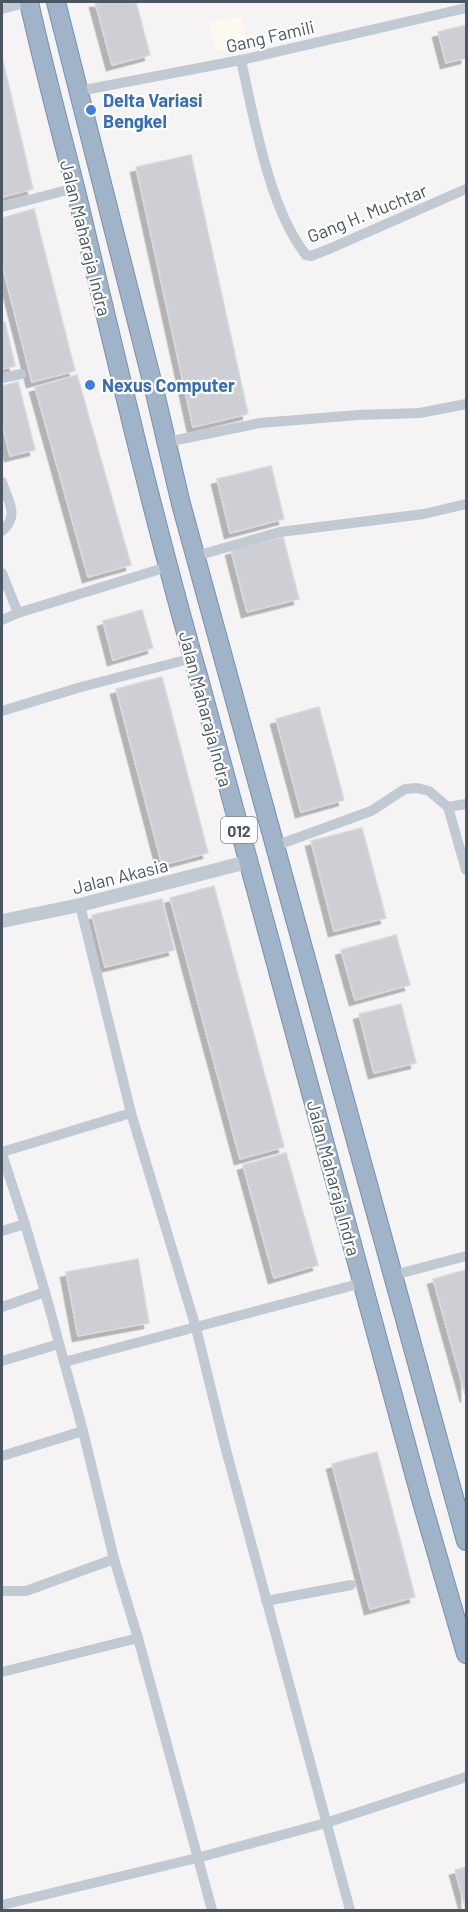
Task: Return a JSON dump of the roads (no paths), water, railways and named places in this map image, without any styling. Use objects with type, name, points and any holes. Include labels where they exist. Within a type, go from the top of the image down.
[{"type":"highway","name":"Jalan Maharaja Indra","points":[[29,2],[167,567],[421,1499],[466,1654]]},
{"type":"highway","name":"Jalan Maharaja Indra","points":[[56,2],[196,556],[466,1541]]},
{"type":"highway","points":[[125,400],[155,393]]},
{"type":"highway","points":[[394,1397],[425,1389]]},
{"type":"street","points":[[2,9],[29,2]]},
{"type":"street","name":"Gang Famili","points":[[79,90],[241,60],[466,8]]},
{"type":"street","name":"Gang H. Muchtar","points":[[241,60],[269,176],[284,219],[306,255],[311,256],[329,249],[466,189]]},
{"type":"street","points":[[2,207],[75,188]]},
{"type":"street","points":[[2,378],[21,374]]},
{"type":"street","points":[[167,442],[260,423],[358,415],[420,413],[466,404]]},
{"type":"street","points":[[2,483],[12,513],[12,519],[2,531]]},
{"type":"street","points":[[196,556],[280,532],[424,514],[466,504]]},
{"type":"street","points":[[2,620],[167,567]]},
{"type":"street","points":[[2,573],[18,613]]},
{"type":"street","points":[[2,711],[81,687],[193,658]]},
{"type":"street","points":[[275,846],[371,811],[405,789],[417,788],[429,791],[449,810],[466,870]]},
{"type":"street","points":[[449,810],[466,804]]},
{"type":"street","name":"Jalan Akasia","points":[[2,921],[80,905],[247,862]]},
{"type":"street","points":[[80,905],[131,1113],[196,1328],[266,1601],[350,1911]]},
{"type":"street","points":[[131,1113],[2,1153],[45,1292],[83,1431],[114,1558],[212,1911]]},
{"type":"street","points":[[2,1231],[25,1224]]},
{"type":"street","points":[[394,1275],[466,1256]]},
{"type":"street","points":[[64,1362],[362,1283]]},
{"type":"street","points":[[2,1307],[45,1292]]},
{"type":"street","points":[[2,1361],[58,1344]]},
{"type":"street","points":[[2,1456],[83,1431]]},
{"type":"street","points":[[2,1592],[26,1591],[114,1558]]},
{"type":"street","points":[[266,1601],[351,1585]]},
{"type":"street","points":[[2,1672],[138,1638]]},
{"type":"street","points":[[2,1905],[196,1858],[326,1823],[466,1777]]},
{"type":"place","name":"Delta Variasi Bengkel","points":[[91,110]]},
{"type":"place","name":"Nexus Computer","points":[[90,385]]}]
